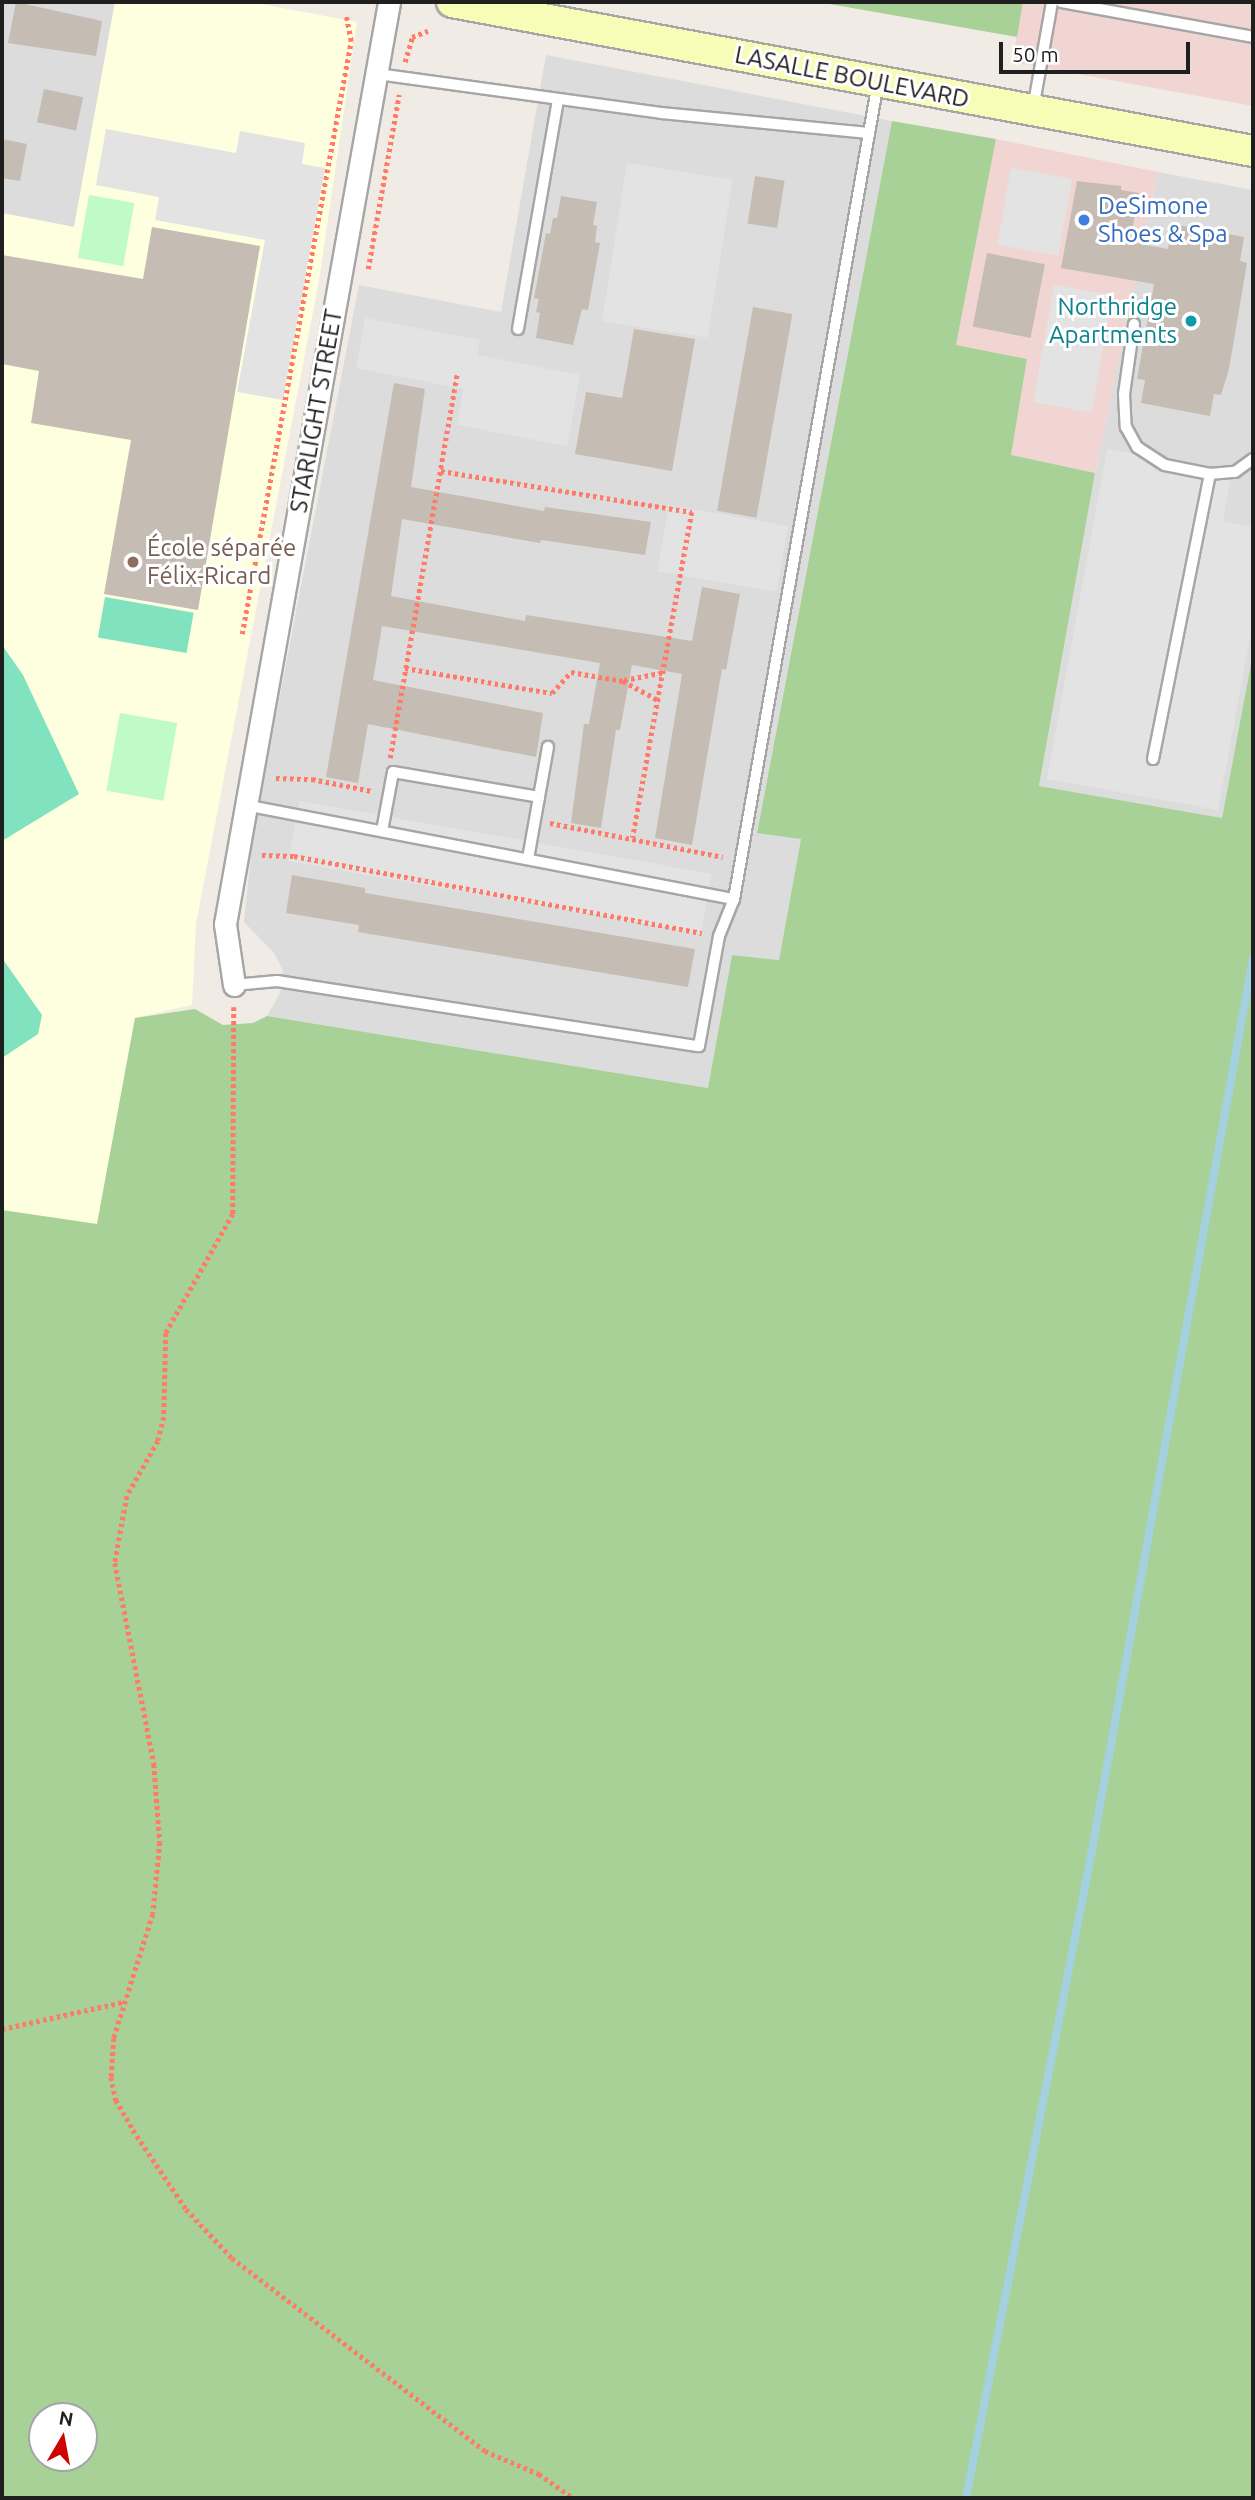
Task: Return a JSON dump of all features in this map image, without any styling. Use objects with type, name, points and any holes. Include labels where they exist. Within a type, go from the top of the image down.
[{"type":"main road","name":"LASALLE BOULEVARD","points":[[452,2],[1253,151]]},
{"type":"street","name":"STARLIGHT STREET","points":[[234,985],[225,924],[389,2]]},
{"type":"lane","points":[[1033,110],[1052,2]]},
{"type":"lane","points":[[1061,2],[1253,37]]},
{"type":"lane","points":[[377,74],[558,99],[869,133]]},
{"type":"lane","points":[[234,985],[277,981],[699,1046],[719,936],[734,899],[742,861],[878,82]]},
{"type":"lane","points":[[518,329],[558,99]]},
{"type":"lane","points":[[1134,324],[1124,394],[1126,427],[1137,447],[1165,465],[1210,474],[1235,471],[1253,459]]},
{"type":"lane","points":[[1153,759],[1210,474]]},
{"type":"lane","points":[[528,859],[548,747]]},
{"type":"lane","points":[[382,831],[393,772],[539,797]]},
{"type":"lane","points":[[245,805],[734,899]]},
{"type":"path","points":[[242,634],[351,41],[346,16]]},
{"type":"path","points":[[393,772],[389,763],[457,375]]},
{"type":"path","points":[[441,471],[692,512],[660,701],[633,838]]},
{"type":"path","points":[[405,668],[552,693],[570,672],[623,681],[660,701]]},
{"type":"path","points":[[623,681],[665,672]]},
{"type":"path","points":[[276,778],[312,779],[389,794]]},
{"type":"path","points":[[535,820],[742,861]]},
{"type":"path","points":[[262,855],[294,856],[719,936]]},
{"type":"path","points":[[234,985],[233,1214],[166,1333],[164,1417],[158,1441],[127,1496],[115,1563],[154,1764],[160,1842],[153,1914],[124,2002],[110,2061],[116,2100],[186,2209],[232,2258],[485,2451],[540,2474],[573,2498]]},
{"type":"path","points":[[2,2029],[124,2002]]},
{"type":"shaded area","points":[[2,2],[115,2],[74,227],[2,213]]},
{"type":"shaded area","name":"École séparée Félix-Ricard","points":[[115,2],[250,2],[357,22],[319,280],[196,924],[192,1005],[135,1018],[97,1225],[2,1210],[2,213],[74,227]]},
{"type":"shaded area","points":[[1023,2],[1253,2],[1253,106],[1012,62]]},
{"type":"shaded area","points":[[546,55],[892,121],[757,832],[801,839],[779,960],[732,955],[708,1088],[267,1016],[280,993],[283,970],[274,953],[244,922],[253,835],[359,285],[501,312]]},
{"type":"shaded area","points":[[106,129],[236,153],[240,131],[305,143],[302,164],[325,168],[283,400],[237,392],[265,240],[155,220],[159,197],[96,185]]},
{"type":"shaded area","points":[[996,139],[1158,172],[1095,473],[1010,455],[1027,359],[956,345]]},
{"type":"shaded area","points":[[627,163],[733,180],[708,338],[602,321]]},
{"type":"shaded area","points":[[1011,168],[1072,179],[1059,256],[997,245]]},
{"type":"shaded area","points":[[1158,172],[1253,190],[1253,653],[1222,818],[1039,786],[1095,473]]},
{"type":"shaded area","points":[[1054,285],[1112,295],[1091,412],[1033,402]]},
{"type":"shaded area","points":[[365,318],[480,340],[477,355],[580,375],[567,446],[457,425],[463,389],[356,368]]},
{"type":"shaded area","points":[[1107,449],[1232,472],[1223,521],[1253,527],[1253,622],[1218,810],[1047,779]]},
{"type":"shaded area","points":[[669,505],[788,526],[777,592],[657,571]]},
{"type":"shaded area","points":[[299,801],[712,874],[701,934],[288,861]]},
{"type":"green space","points":[[818,2],[1023,2],[1017,37]]},
{"type":"green space","points":[[892,121],[996,139],[956,345],[1027,359],[1011,455],[1095,473],[1039,786],[1222,818],[1253,653],[1253,2498],[2,2498],[2,1210],[97,1224],[135,1018],[195,1009],[223,1025],[253,1023],[267,1016],[708,1088],[732,955],[779,960],[801,839],[757,833]]},
{"type":"green space","points":[[89,195],[134,203],[123,266],[78,258]]},
{"type":"green space","points":[[105,597],[194,613],[187,653],[98,637]]},
{"type":"green space","points":[[2,645],[23,675],[79,794],[2,841]]},
{"type":"green space","points":[[120,713],[177,723],[163,801],[106,791]]},
{"type":"green space","points":[[2,958],[42,1015],[38,1034],[2,1058]]},
{"type":"building","points":[[16,2],[102,21],[96,56],[8,43]]},
{"type":"building","points":[[44,89],[83,97],[76,131],[37,122]]},
{"type":"building","points":[[2,139],[27,144],[20,181],[2,178]]},
{"type":"building","points":[[755,176],[785,181],[777,228],[747,223]]},
{"type":"building","name":"Northridge Apartments","points":[[1077,181],[1121,186],[1121,190],[1139,193],[1130,242],[1168,249],[1172,224],[1244,237],[1240,261],[1247,263],[1229,369],[1221,395],[1214,394],[1210,416],[1141,403],[1145,380],[1137,379],[1154,284],[1061,268]]},
{"type":"building","points":[[561,196],[597,202],[593,225],[597,226],[595,242],[600,243],[588,310],[582,309],[573,345],[536,338],[540,313],[536,312],[539,299],[534,298],[546,233],[550,234],[553,218],[557,218]]},
{"type":"building","points":[[152,227],[260,246],[198,610],[104,594],[131,440],[31,423],[39,371],[2,364],[2,255],[143,279]]},
{"type":"building","points":[[987,253],[1045,264],[1031,338],[973,327]]},
{"type":"building","points":[[753,307],[792,314],[756,518],[717,511]]},
{"type":"building","points":[[634,329],[695,339],[672,471],[575,454],[586,392],[622,398]]},
{"type":"building","points":[[394,383],[425,389],[411,487],[544,511],[545,507],[651,522],[645,555],[541,540],[540,543],[402,519],[391,596],[525,621],[526,615],[692,641],[702,587],[740,594],[726,670],[722,669],[692,845],[655,838],[682,674],[632,665],[620,730],[616,730],[601,828],[571,823],[584,724],[589,724],[600,663],[382,626],[373,680],[543,713],[536,757],[368,724],[358,783],[326,777]]},
{"type":"building","points":[[292,875],[365,888],[365,893],[695,949],[688,987],[358,932],[359,925],[286,913]]},
{"type":"waterway","points":[[966,2498],[1089,1866],[1253,958]]},
{"type":"place","name":"DeSimone Shoes & Spa","points":[[1084,220]]},
{"type":"place","name":"Northridge Apartments","points":[[1191,321]]},
{"type":"place","name":"École séparée Félix-Ricard","points":[[133,562]]}]
